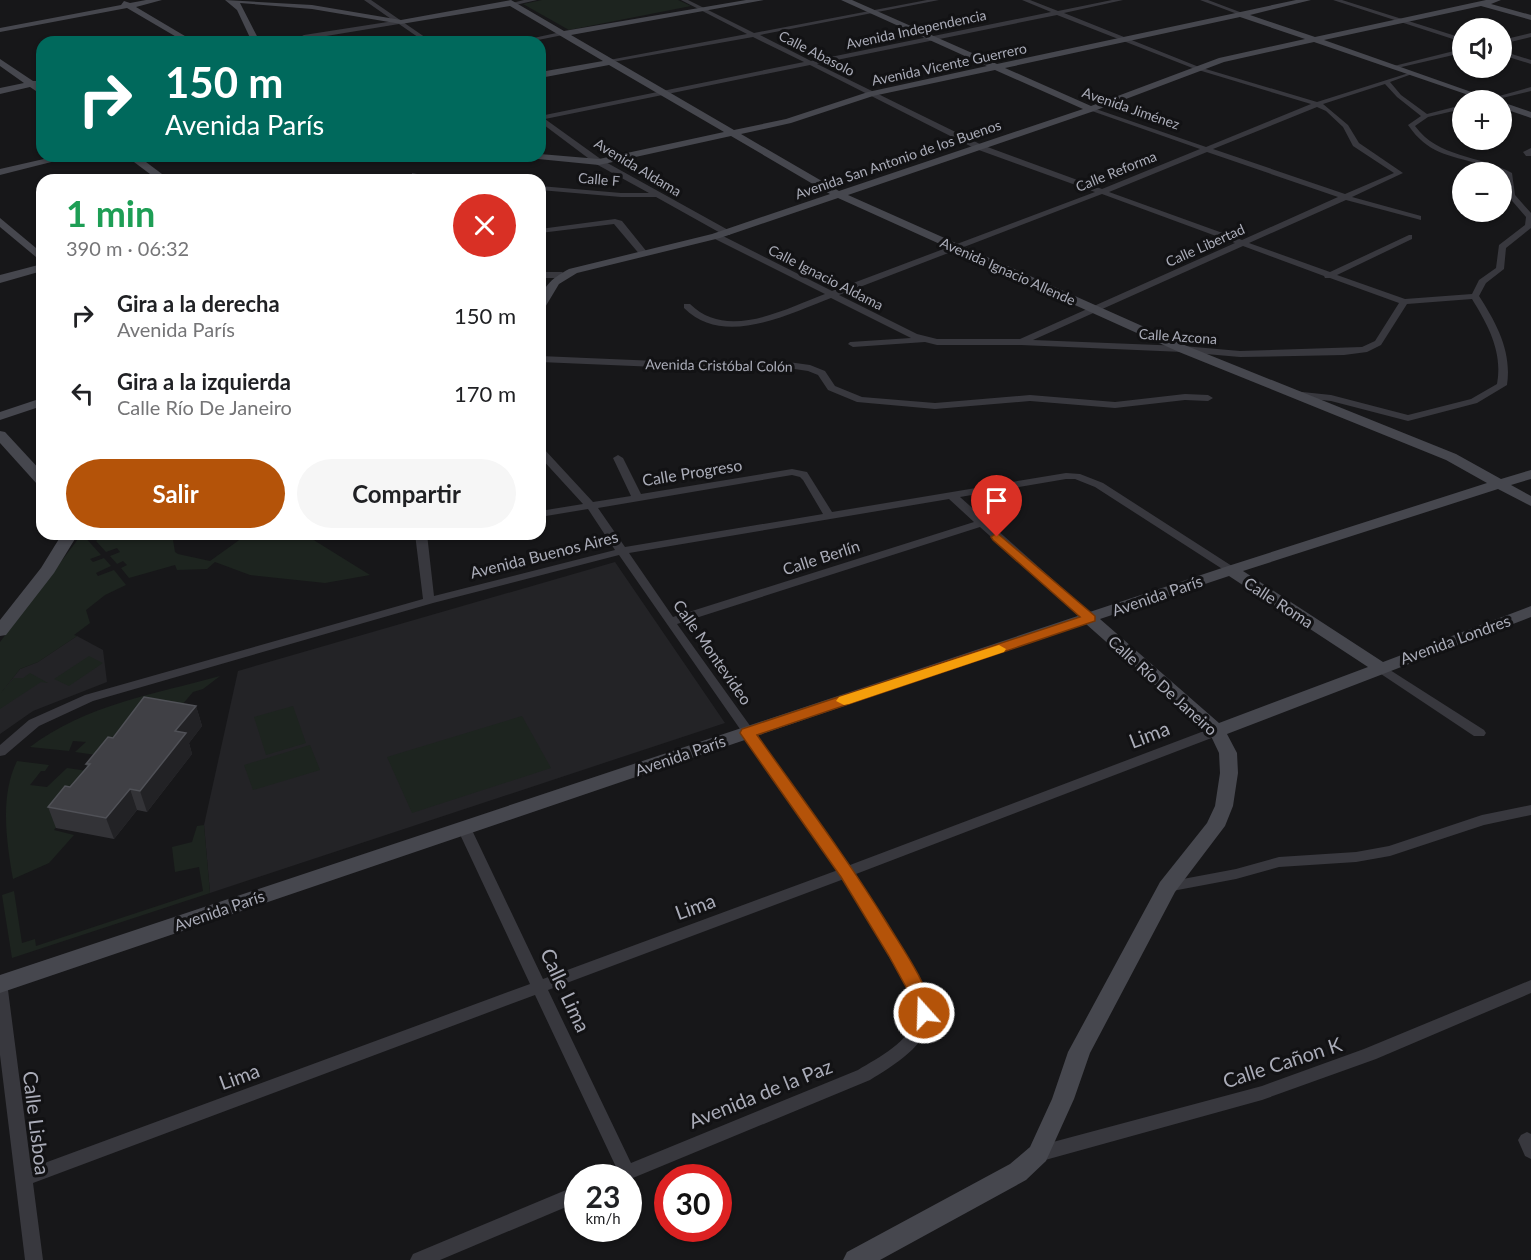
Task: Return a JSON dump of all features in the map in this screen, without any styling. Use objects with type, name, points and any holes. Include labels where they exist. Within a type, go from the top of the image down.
[{"type":"main road","points":[[119,0],[178,36]]},
{"type":"main road","points":[[127,5],[146,0]]},
{"type":"main road","points":[[0,30],[158,0]]},
{"type":"main road","points":[[231,0],[302,6],[400,22],[508,2]]},
{"type":"main road","points":[[231,0],[241,9],[253,36]]},
{"type":"main road","points":[[719,6],[746,0]]},
{"type":"main road","points":[[561,34],[760,0]]},
{"type":"main road","name":"Avenida Jiménez","points":[[844,0],[1091,109]]},
{"type":"main road","name":"Avenida Vicente Guerrero","points":[[546,157],[599,162],[806,116],[871,94],[1307,0]]},
{"type":"main road","points":[[1471,0],[1531,18]]},
{"type":"main road","name":"Avenida San Antonio de los Buenos","points":[[562,275],[721,235],[1091,109],[1197,68],[1277,46],[1497,0]]},
{"type":"main road","name":"Avenida Ignacio Allende","points":[[508,2],[728,133],[839,195],[1183,349],[1451,457],[1531,502]]},
{"type":"main road","points":[[1242,14],[1460,90]]},
{"type":"main road","points":[[0,62],[36,88]]},
{"type":"main road","points":[[546,74],[609,62]]},
{"type":"main road","points":[[0,91],[36,83]]},
{"type":"main road","points":[[1512,108],[1531,115]]},
{"type":"main road","points":[[0,172],[44,162]]},
{"type":"main road","points":[[140,162],[156,174]]},
{"type":"main road","points":[[0,221],[36,254]]},
{"type":"main road","points":[[0,279],[36,269]]},
{"type":"main road","points":[[546,296],[554,282],[562,275]]},
{"type":"main road","points":[[0,416],[36,404]]},
{"type":"main road","points":[[0,435],[36,474]]},
{"type":"main road","name":"Avenida París","points":[[0,984],[1231,570],[1531,474]]},
{"type":"main road","points":[[0,631],[48,570],[66,540]]},
{"type":"main road","name":"Calle Roma","points":[[1231,570],[1379,667]]},
{"type":"main road","name":"Avenida Londres","points":[[1379,667],[1531,611]]},
{"type":"main road","name":"Calle Río De Janeiro","points":[[1038,1154],[1063,1099],[1079,1052],[1167,887],[1215,826],[1224,806],[1228,753],[1217,731],[1090,618]]},
{"type":"main road","name":"Lima","points":[[1217,731],[1379,667]]},
{"type":"main road","points":[[856,1260],[1018,1172],[1038,1154]]},
{"type":"street","points":[[367,0],[420,36]]},
{"type":"street","points":[[508,2],[534,0]]},
{"type":"street","name":"Calle Abasolo","points":[[684,0],[979,147],[1404,302]]},
{"type":"street","points":[[609,62],[936,0]]},
{"type":"street","points":[[1025,0],[1197,68],[1317,104]]},
{"type":"street","name":"Avenida Independencia","points":[[546,117],[1120,0]]},
{"type":"street","points":[[1203,0],[1242,14]]},
{"type":"street","points":[[1336,0],[1452,37]]},
{"type":"street","points":[[322,36],[400,22]]},
{"type":"street","points":[[546,37],[561,34]]},
{"type":"street","points":[[1512,40],[1531,35]]},
{"type":"street","points":[[1393,67],[1452,53]]},
{"type":"street","points":[[1512,56],[1531,62]]},
{"type":"street","name":"Calle Reforma","points":[[687,306],[693,315],[703,319],[753,323],[957,248],[1317,104],[1410,73]]},
{"type":"street","points":[[1386,81],[1399,96],[1426,116]]},
{"type":"street","points":[[1512,94],[1531,89]]},
{"type":"street","name":"Calle Libertad","points":[[1021,342],[1342,196],[1399,173],[1398,170],[1356,144],[1346,126],[1328,110],[1317,104]]},
{"type":"street","name":"Avenida Jiménez","points":[[1091,109],[1342,196],[1418,218]]},
{"type":"street","points":[[1452,110],[1426,116],[1411,125],[1415,134],[1437,150],[1491,165],[1509,175],[1510,195],[1530,217],[1529,226],[1503,247],[1500,269],[1482,282],[1475,296]]},
{"type":"street","name":"Avenida Aldama","points":[[546,122],[599,162],[721,235]]},
{"type":"street","name":"Calle F","points":[[546,189],[621,195],[655,195]]},
{"type":"street","points":[[546,230],[615,221],[644,254]]},
{"type":"street","points":[[1521,232],[1531,233]]},
{"type":"street","name":"Calle Ignacio Aldama","points":[[721,235],[832,295],[925,340]]},
{"type":"street","points":[[1328,276],[1409,237]]},
{"type":"street","points":[[546,275],[562,275]]},
{"type":"street","points":[[1404,302],[1475,296]]},
{"type":"street","points":[[1292,394],[1331,398],[1408,418],[1474,401],[1502,385],[1504,377],[1500,345],[1487,314],[1475,296]]},
{"type":"street","name":"Calle Azcona","points":[[853,345],[925,340],[1021,342],[1183,349],[1271,356],[1364,350],[1378,344],[1404,302]]},
{"type":"street","name":"Avenida Cristóbal Colón","points":[[546,359],[680,365],[782,364],[810,368],[822,373],[831,388],[860,400],[935,406],[1019,398],[1114,405],[1185,397],[1208,398]]},
{"type":"street","name":"Calle Montevideo","points":[[546,457],[591,506],[747,733],[847,872],[921,998],[924,1013],[915,1037]]},
{"type":"street","points":[[618,458],[638,498]]},
{"type":"street","name":"Calle Progreso","points":[[546,513],[798,472],[807,478],[828,514]]},
{"type":"street","name":"Avenida Buenos Aires","points":[[0,752],[34,723],[89,698],[429,601],[623,551],[828,514],[1076,476]]},
{"type":"street","name":"Calle Roma","points":[[1076,476],[1099,485],[1231,570]]},
{"type":"street","name":"Calle Río De Janeiro","points":[[951,495],[981,524],[1090,618]]},
{"type":"street","name":"Calle Berlín","points":[[670,622],[981,524]]},
{"type":"street","points":[[422,540],[429,601]]},
{"type":"street","name":"Calle Roma","points":[[1379,667],[1479,733]]},
{"type":"street","name":"Lima","points":[[23,1179],[847,872],[1217,731]]},
{"type":"street","points":[[1167,887],[1236,874],[1279,862],[1356,857],[1390,851],[1482,820],[1531,810]]},
{"type":"street","name":"Calle Lima","points":[[464,828],[541,986],[616,1164]]},
{"type":"street","name":"Calle Cañon K","points":[[1038,1154],[1263,1093],[1370,1054],[1531,986]]},
{"type":"street","name":"Calle Lisboa","points":[[0,990],[33,1260]]},
{"type":"street","name":"Avenida de la Paz","points":[[642,1166],[864,1074],[892,1058],[915,1037]]},
{"type":"street","points":[[419,1260],[564,1199]]},
{"type":"shaded area","points":[[542,0],[678,0],[691,6],[569,30],[523,4]]},
{"type":"shaded area","points":[[77,540],[87,540],[101,555],[90,559],[93,562],[104,558],[111,566],[96,573],[98,576],[114,570],[126,585],[105,595],[86,610],[90,623],[74,635],[77,636],[38,662],[20,669],[1,693],[14,678],[23,678],[30,673],[48,683],[41,682],[0,709],[0,642]]},
{"type":"shaded area","points":[[173,540],[175,552],[178,554],[210,561],[239,540],[314,540],[370,575],[325,583],[250,575],[215,562],[207,569],[177,570],[175,565],[129,578],[121,568],[127,565],[123,561],[117,564],[110,556],[120,552],[117,548],[106,552],[96,541]]},
{"type":"shaded area","points":[[615,562],[725,723],[210,893],[204,825],[238,671]]},
{"type":"shaded area","points":[[77,636],[103,650],[107,682],[33,711],[0,734],[0,694],[20,669],[38,662]]},
{"type":"shaded area","points":[[89,656],[103,663],[69,686],[54,679]]},
{"type":"shaded area","points":[[220,676],[203,689],[193,692],[169,720],[117,758],[75,752],[86,742],[73,741],[69,751],[30,747],[74,721],[121,702]]},
{"type":"shaded area","points":[[293,706],[306,743],[266,755],[254,717]]},
{"type":"shaded area","points":[[522,716],[551,768],[412,813],[387,757]]},
{"type":"shaded area","points":[[310,745],[320,770],[253,790],[244,765]]},
{"type":"shaded area","points":[[17,761],[49,765],[30,785],[47,787],[67,768],[102,773],[54,830],[74,835],[49,863],[13,879],[8,849],[6,803],[8,788]]},
{"type":"shaded area","points":[[204,825],[210,893],[12,958],[2,895],[14,891],[22,943],[35,939],[36,946],[203,891],[199,867],[175,872],[172,847],[192,842],[197,826]]},
{"type":"building","points":[[144,697],[196,706],[175,731],[186,733],[140,791],[130,789],[106,818],[48,807],[65,786],[70,787],[90,764],[86,764],[108,737],[113,738]]},
{"type":"slow traffic","points":[[844,701],[999,649]]},
{"type":"route","points":[[924,1013],[921,998],[847,872],[747,733],[1090,618],[997,537]]}]
